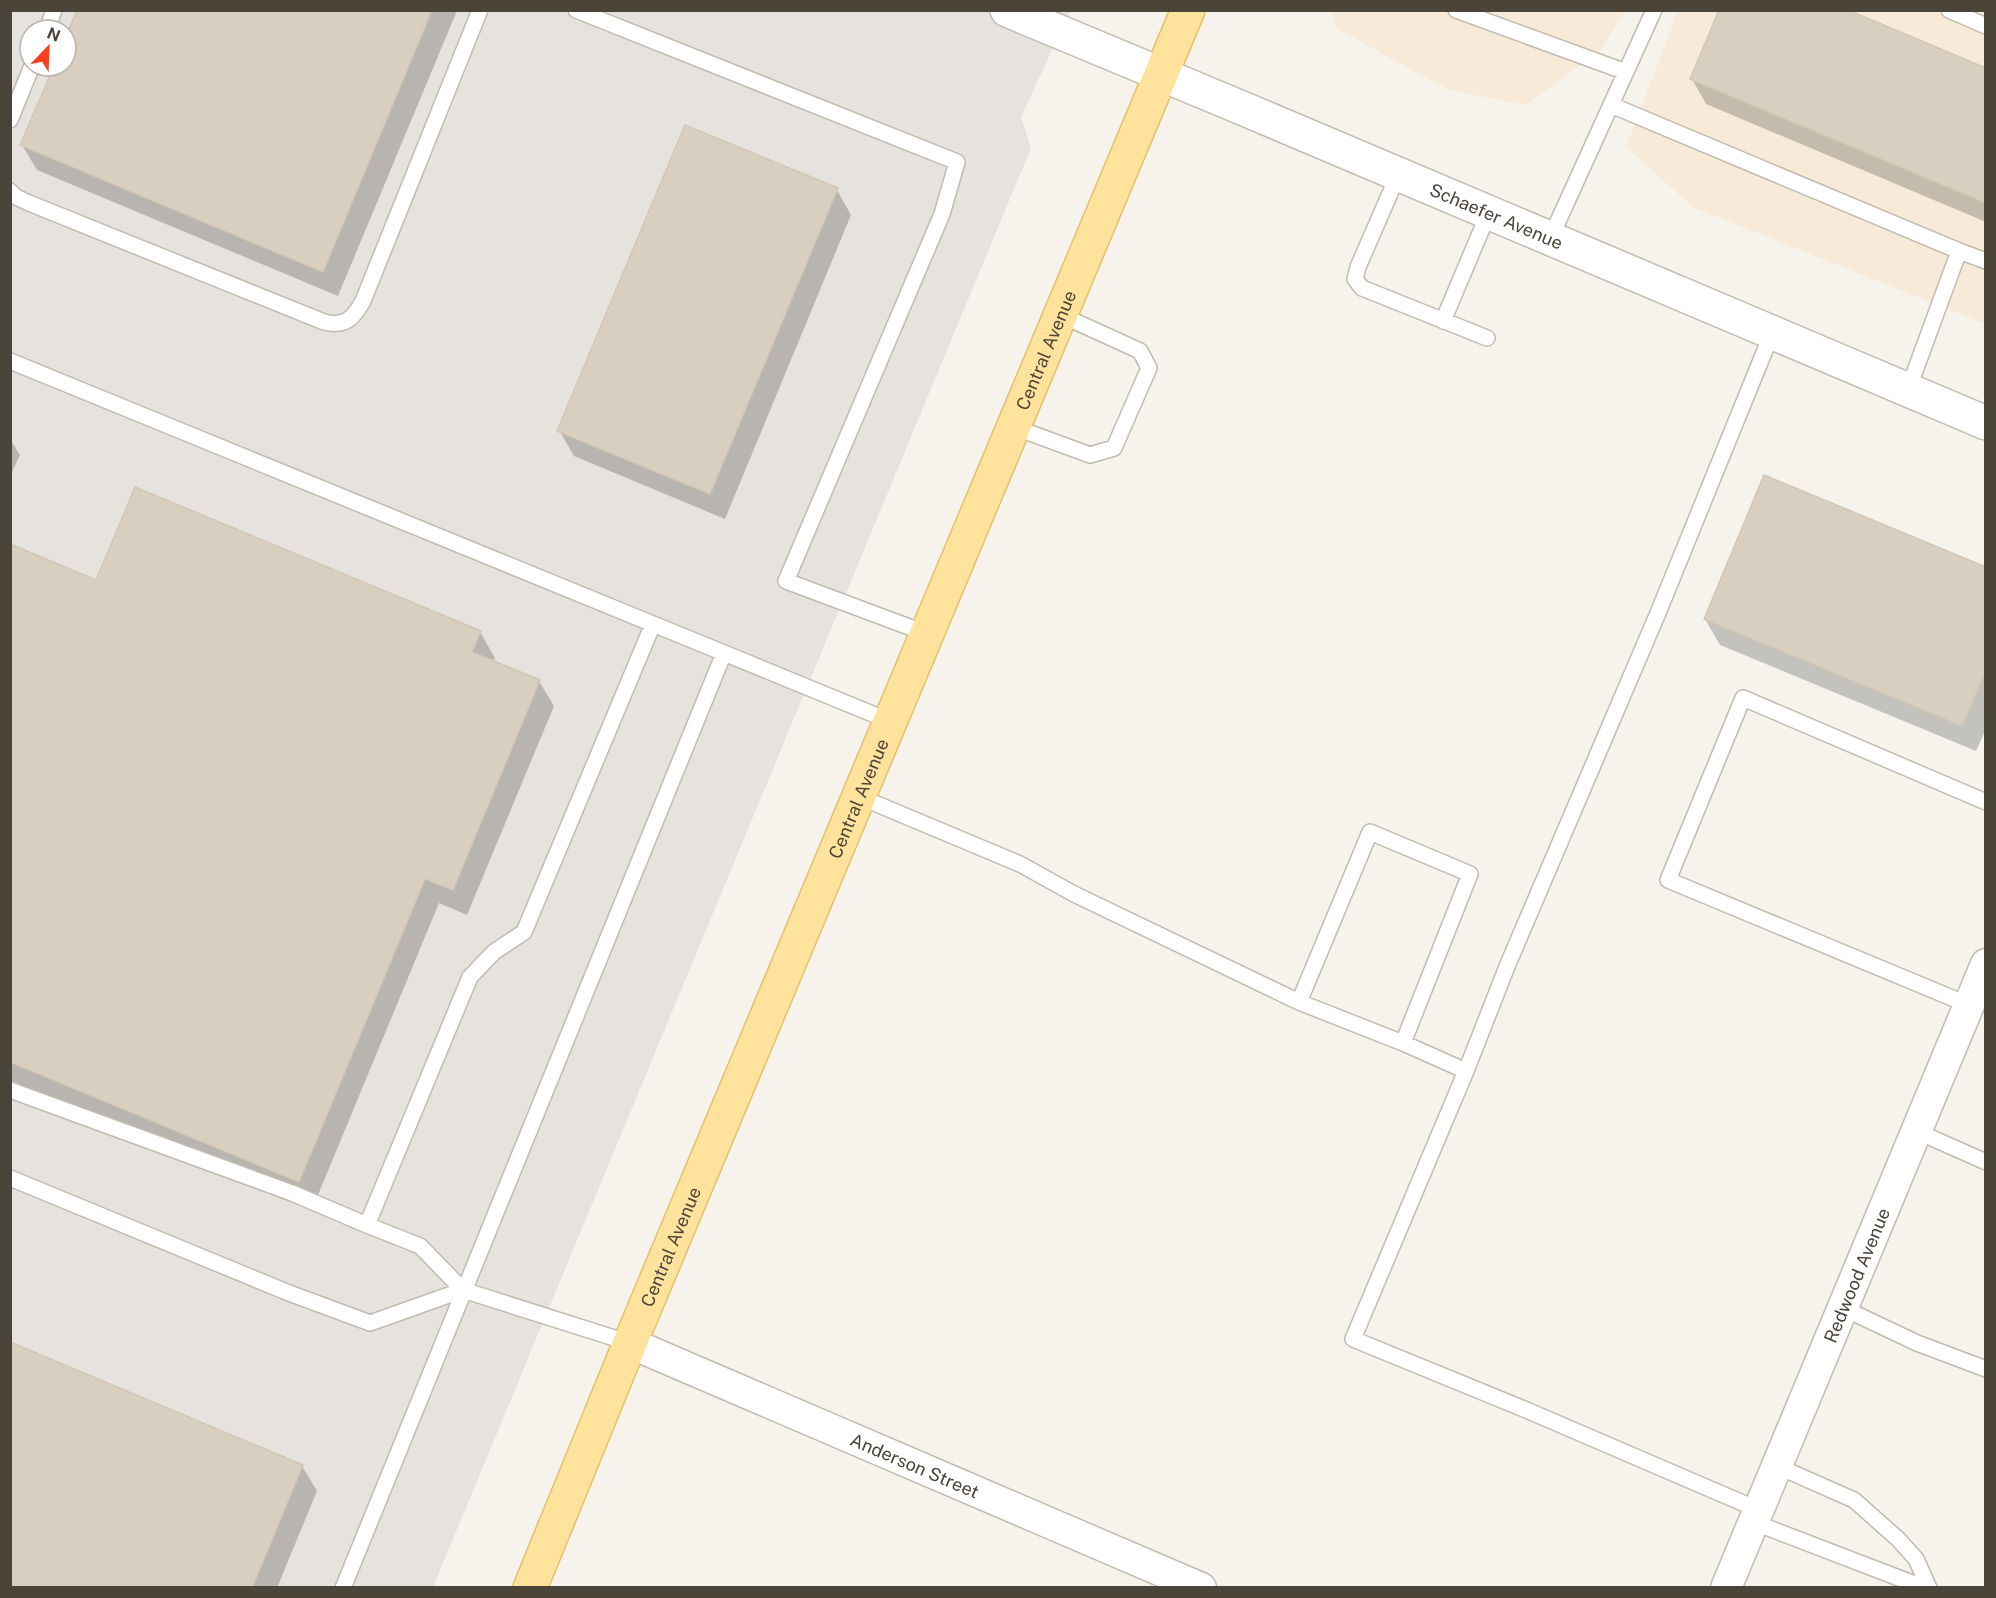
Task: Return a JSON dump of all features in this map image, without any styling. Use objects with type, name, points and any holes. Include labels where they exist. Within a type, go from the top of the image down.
[{"type":"main road","name":"Central Avenue","points":[[530,1587],[1188,10]]},
{"type":"street","name":"Schaefer Avenue","points":[[1006,10],[1986,423]]},
{"type":"street","name":"Redwood Avenue","points":[[1726,1587],[1986,964]]},
{"type":"street","name":"Anderson Street","points":[[630,1343],[1201,1587]]},
{"type":"lane","points":[[10,191],[16,197],[29,203],[324,322],[336,325],[345,322],[357,313],[363,301],[480,10]]},
{"type":"lane","points":[[576,10],[957,162],[942,214],[786,581],[928,634]]},
{"type":"lane","points":[[1456,10],[1626,72]]},
{"type":"lane","points":[[1550,239],[1654,10]]},
{"type":"lane","points":[[1949,10],[1986,26]]},
{"type":"lane","points":[[10,120],[27,78]]},
{"type":"lane","points":[[1611,105],[1986,261]]},
{"type":"lane","points":[[1398,175],[1358,267],[1355,279],[1362,288],[1487,338]]},
{"type":"lane","points":[[1443,321],[1489,212]]},
{"type":"lane","points":[[1908,390],[1959,251]]},
{"type":"lane","points":[[1014,427],[1090,455],[1114,448],[1145,378],[1149,368],[1140,351],[1061,315]]},
{"type":"lane","points":[[1772,333],[1658,613],[1508,964],[1466,1071],[1353,1339],[1524,1409],[1756,1516],[1927,1587]]},
{"type":"lane","points":[[10,361],[892,722]]},
{"type":"lane","points":[[368,1225],[470,977],[494,952],[524,932],[653,624]]},
{"type":"lane","points":[[344,1587],[724,653]]},
{"type":"lane","points":[[1968,1005],[1668,880],[1743,698],[1986,802]]},
{"type":"lane","points":[[860,797],[1020,864],[1074,894],[1299,1002],[1403,1043],[1466,1071]]},
{"type":"lane","points":[[1299,1002],[1370,832],[1470,874],[1403,1043]]},
{"type":"lane","points":[[10,1090],[292,1193],[420,1246],[463,1290],[630,1343]]},
{"type":"lane","points":[[1916,1131],[1986,1162]]},
{"type":"lane","points":[[10,1178],[289,1293],[370,1323],[463,1290]]},
{"type":"lane","points":[[1843,1308],[1917,1343],[1986,1369]]},
{"type":"lane","points":[[1777,1466],[1854,1500],[1898,1539],[1916,1559],[1927,1587]]},
{"type":"shaded area","points":[[11,11],[1070,11],[1021,117],[1031,148],[433,1587],[11,1588]]},
{"type":"shaded area","points":[[1331,11],[1625,11],[1600,51],[1526,105],[1449,90],[1337,29]]},
{"type":"shaded area","points":[[1678,11],[1985,11],[1985,324],[1693,207],[1626,147]]},
{"type":"building","points":[[77,10],[432,10],[323,272],[20,145],[49,78],[78,78],[78,18],[74,18]]},
{"type":"building","points":[[1719,10],[1848,10],[1986,68],[1986,203],[1690,79]]},
{"type":"building","points":[[685,125],[838,188],[710,494],[557,431]]},
{"type":"building","points":[[1764,475],[1986,567],[1986,670],[1962,726],[1704,619]]},
{"type":"building","points":[[135,487],[481,631],[472,652],[540,680],[453,890],[425,879],[299,1182],[10,1062],[10,544],[96,580]]},
{"type":"building","points":[[10,1342],[303,1465],[252,1588],[10,1588]]}]
